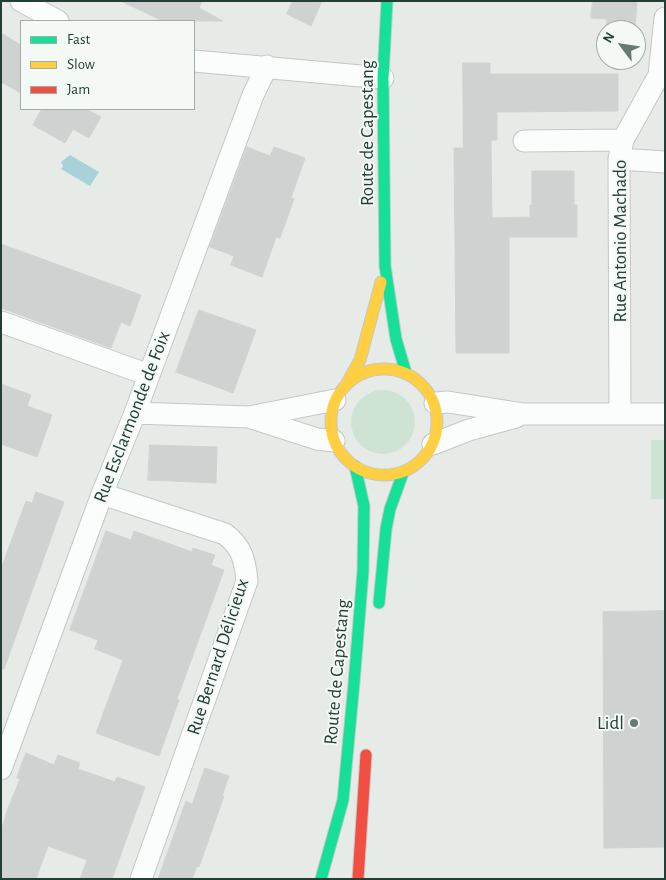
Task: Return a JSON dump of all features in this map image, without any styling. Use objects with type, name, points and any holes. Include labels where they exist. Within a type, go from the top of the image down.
[{"type":"main road","name":"Route de Capestang","points":[[387,1],[383,78],[385,266],[396,339],[406,373]]},
{"type":"main road","name":"Route de Capestang","points":[[348,383],[360,360],[368,335],[385,266]]},
{"type":"main road","points":[[386,368],[406,373],[424,385],[435,403],[438,424],[434,444],[422,461],[403,473],[383,476],[362,471],[345,459],[334,441],[330,420],[335,400],[348,383],[366,372],[386,368]]},
{"type":"main road","name":"Route de Capestang","points":[[321,879],[342,800],[354,683],[363,571],[364,506],[355,466]]},
{"type":"main road","name":"Route de Capestang","points":[[378,617],[386,530],[390,509],[403,473]]},
{"type":"main road","name":"Route de Capestang","points":[[358,879],[366,748]]},
{"type":"street","points":[[21,1],[56,20]]},
{"type":"street","name":"Rue Antonio Machado","points":[[620,413],[621,150],[660,75],[665,18]]},
{"type":"street","points":[[195,61],[268,66],[383,78]]},
{"type":"street","name":"Rue Esclarmonde de Foix","points":[[1,769],[102,494],[135,413],[253,95],[268,66]]},
{"type":"street","points":[[524,141],[621,150],[665,162]]},
{"type":"street","points":[[1,322],[149,374]]},
{"type":"street","points":[[135,413],[249,417],[335,400]]},
{"type":"street","points":[[435,403],[448,402],[524,414],[665,414]]},
{"type":"street","points":[[434,444],[469,430],[524,414]]},
{"type":"street","points":[[249,417],[317,439],[334,441]]},
{"type":"street","name":"Rue Bernard Délicieux","points":[[102,494],[225,534],[236,542],[246,562],[247,581],[141,879]]},
{"type":"green space","points":[[383,390],[401,396],[409,404],[415,422],[409,440],[401,448],[383,454],[365,448],[357,440],[351,422],[357,404],[365,396]]},
{"type":"green space","points":[[651,440],[665,440],[665,499],[651,499]]},
{"type":"water","points":[[70,155],[99,172],[90,186],[61,169],[63,166],[61,162]]},
{"type":"building","points":[[121,1],[202,1],[199,8],[223,21],[195,20],[161,20]]},
{"type":"building","points":[[293,1],[322,1],[311,26],[287,14]]},
{"type":"building","points":[[593,1],[637,1],[636,20],[591,18]]},
{"type":"building","points":[[1,33],[20,44],[20,92],[1,82]]},
{"type":"building","points":[[463,63],[490,63],[490,74],[618,74],[618,111],[497,112],[497,140],[491,140],[492,218],[530,217],[532,171],[574,171],[574,205],[577,205],[577,237],[509,237],[509,353],[456,353],[454,148],[463,148]]},
{"type":"building","points":[[41,110],[88,110],[101,117],[89,138],[73,129],[65,143],[33,125]]},
{"type":"building","points":[[247,147],[270,156],[274,147],[305,158],[291,198],[294,199],[280,238],[276,237],[262,277],[231,265],[234,256],[210,247]]},
{"type":"building","points":[[1,244],[141,295],[130,326],[121,322],[111,348],[1,308]]},
{"type":"building","points":[[199,310],[256,330],[233,393],[176,372]]},
{"type":"building","points":[[1,384],[31,395],[27,406],[52,415],[37,457],[1,444]]},
{"type":"building","points":[[150,445],[217,447],[216,483],[148,480]]},
{"type":"building","points":[[36,492],[64,502],[4,669],[1,669],[1,569],[26,501],[32,503]]},
{"type":"building","points":[[106,531],[131,540],[134,531],[192,552],[193,548],[215,555],[211,565],[224,570],[177,699],[179,700],[159,756],[96,733],[123,660],[95,649],[98,640],[70,630]]},
{"type":"building","name":"Lidl","points":[[665,611],[665,847],[604,848],[603,612]]},
{"type":"building","points":[[26,753],[54,765],[58,755],[80,763],[78,769],[115,782],[117,777],[145,787],[112,879],[80,879],[87,860],[48,846],[36,879],[1,879],[1,831],[20,779],[17,778]]},
{"type":"building","points":[[205,768],[229,776],[222,796],[224,796],[199,867],[197,866],[192,879],[158,879],[186,801],[192,804]]},
{"type":"traffic: fast","points":[[387,1],[383,78],[385,266],[396,339],[406,373]]},
{"type":"traffic: fast","points":[[321,879],[343,800],[354,683],[363,571],[364,506],[355,466]]},
{"type":"traffic: fast","points":[[379,603],[386,529],[390,509],[403,473]]},
{"type":"traffic: slow","points":[[347,383],[360,360],[381,282]]},
{"type":"traffic: slow","points":[[384,369],[404,373],[422,384],[433,402],[437,422],[433,442],[422,460],[404,471],[384,475],[364,471],[346,460],[335,442],[331,422],[335,402],[346,384],[364,373],[384,369]]},
{"type":"traffic: jam","points":[[358,879],[366,755]]},
{"type":"place","name":"Lidl","points":[[634,723]]}]
